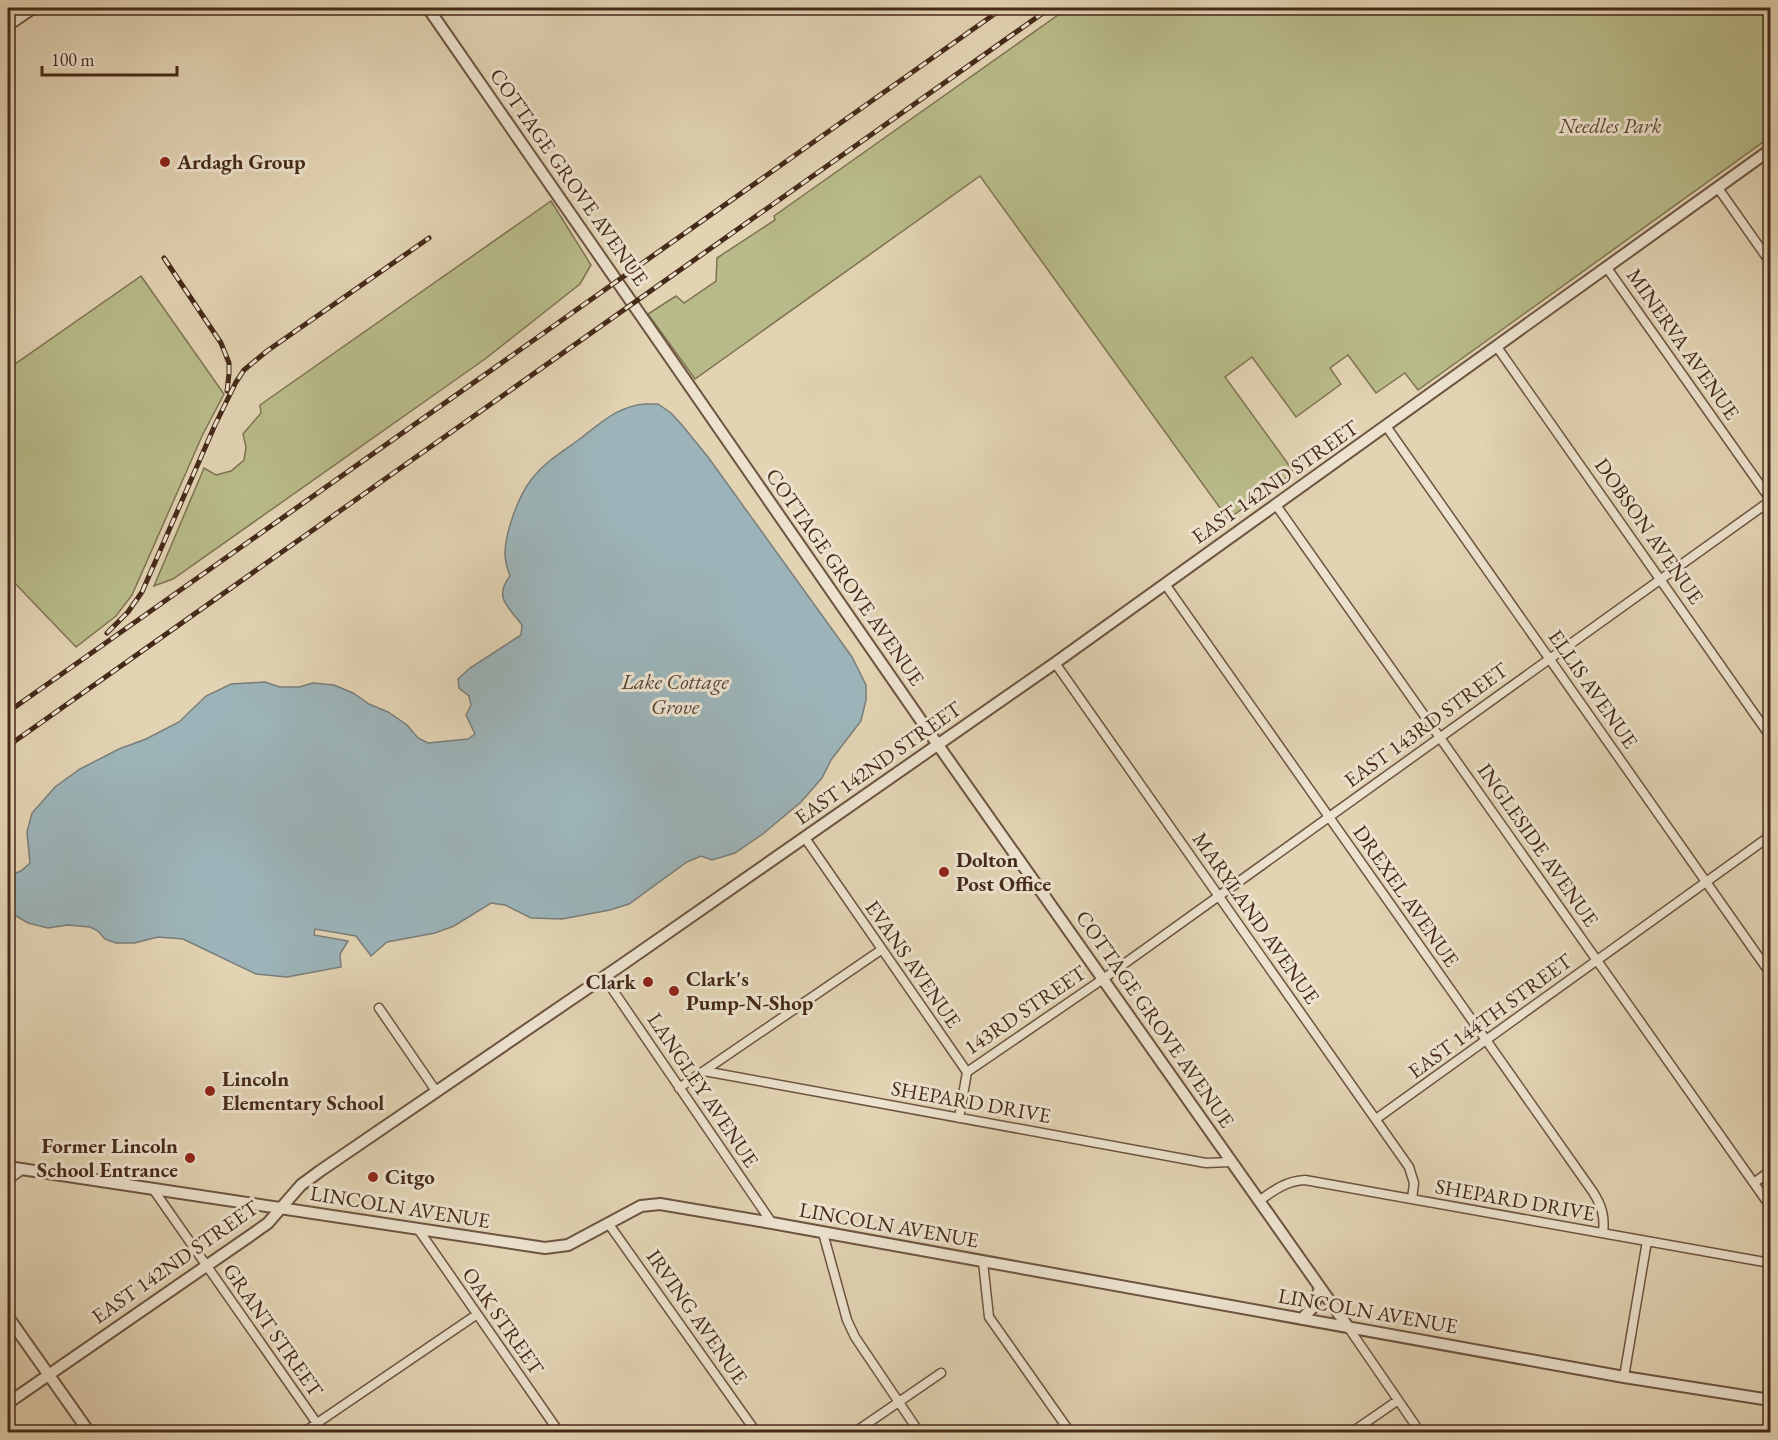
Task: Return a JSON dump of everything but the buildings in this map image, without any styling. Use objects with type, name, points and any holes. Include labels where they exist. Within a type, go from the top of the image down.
[{"type":"street","points":[[8,25],[33,8]]},
{"type":"street","name":"COTTAGE GROVE AVENUE","points":[[428,8],[938,745],[1348,1327],[1419,1432]]},
{"type":"street","name":"EAST 142ND STREET","points":[[8,1403],[268,1223],[301,1185],[1055,663],[1770,150]]},
{"type":"street","points":[[1718,188],[1770,262]]},
{"type":"street","name":"MINERVA AVENUE","points":[[1607,268],[1770,500]]},
{"type":"street","name":"DOBSON AVENUE","points":[[1497,347],[1770,736]]},
{"type":"street","name":"ELLIS AVENUE","points":[[1386,426],[1770,973]]},
{"type":"street","name":"EAST 143RD STREET","points":[[1103,978],[1770,500]]},
{"type":"street","name":"INGLESIDE AVENUE","points":[[1276,505],[1770,1206]]},
{"type":"street","name":"DREXEL AVENUE","points":[[1165,584],[1600,1203],[1603,1212],[1603,1233]]},
{"type":"street","name":"MARYLAND AVENUE","points":[[1055,663],[1409,1167],[1414,1183],[1412,1199]]},
{"type":"street","name":"EAST 144TH STREET","points":[[1376,1119],[1770,836]]},
{"type":"street","name":"EVANS AVENUE","points":[[805,838],[967,1072]]},
{"type":"street","points":[[680,1088],[881,950]]},
{"type":"street","name":"LANGLEY AVENUE","points":[[604,977],[772,1223]]},
{"type":"street","name":"143RD STREET","points":[[967,1072],[1103,978]]},
{"type":"street","points":[[379,1008],[436,1091]]},
{"type":"street","name":"SHEPARD DRIVE","points":[[704,1071],[1206,1163],[1231,1162]]},
{"type":"street","points":[[959,1118],[967,1072]]},
{"type":"street","name":"LINCOLN AVENUE","points":[[8,1167],[545,1248],[568,1245],[632,1210],[650,1204],[677,1207],[1624,1377],[1770,1400]]},
{"type":"street","points":[[8,1180],[23,1169]]},
{"type":"street","points":[[1754,1183],[1770,1171]]},
{"type":"street","name":"SHEPARD DRIVE","points":[[1259,1201],[1285,1184],[1294,1180],[1305,1180],[1770,1263]]},
{"type":"street","name":"GRANT STREET","points":[[153,1188],[323,1432]]},
{"type":"street","name":"IRVING AVENUE","points":[[608,1223],[756,1432]]},
{"type":"street","name":"OAK STREET","points":[[418,1229],[559,1432]]},
{"type":"street","points":[[823,1233],[855,1337],[919,1432]]},
{"type":"street","points":[[1624,1377],[1647,1241]]},
{"type":"street","points":[[983,1262],[989,1317],[1070,1432]]},
{"type":"street","points":[[1302,1319],[1312,1307],[1320,1288]]},
{"type":"street","points":[[304,1432],[476,1315]]},
{"type":"street","points":[[8,1317],[88,1432]]},
{"type":"street","points":[[855,1432],[941,1373]]},
{"type":"street","points":[[1352,1432],[1397,1401]]},
{"type":"green space","name":"Needles Park","points":[[1068,8],[1770,8],[1770,137],[1418,390],[1405,373],[1376,393],[1348,355],[1330,368],[1341,384],[1296,417],[1252,357],[1225,377],[1294,472],[1228,519],[980,176],[695,379],[648,314],[676,296],[684,303],[716,281],[717,258],[775,220],[774,216]]},
{"type":"green space","points":[[551,201],[591,265],[580,284],[485,359],[173,579],[154,586],[204,468],[216,475],[231,471],[244,460],[246,447],[243,434],[261,413],[260,405]]},
{"type":"green space","points":[[141,276],[224,394],[203,434],[132,595],[116,616],[76,647],[8,576],[8,369]]},
{"type":"water","name":"Lake Cottage Grove","points":[[658,404],[671,413],[708,457],[852,657],[866,685],[866,700],[861,721],[831,760],[822,778],[801,802],[764,833],[735,853],[712,860],[701,856],[687,862],[629,904],[610,910],[562,919],[531,918],[505,905],[491,903],[454,926],[435,933],[387,942],[371,956],[356,936],[315,929],[314,935],[348,941],[340,954],[341,967],[287,977],[256,974],[183,939],[158,937],[134,943],[116,943],[105,939],[98,931],[90,927],[68,925],[48,928],[28,923],[9,912],[8,876],[21,871],[30,863],[27,832],[32,813],[55,787],[80,769],[179,722],[206,696],[231,684],[265,682],[280,687],[299,687],[313,683],[334,685],[388,712],[407,725],[418,738],[428,743],[468,739],[475,734],[466,715],[471,705],[469,696],[459,688],[458,679],[470,668],[521,635],[522,625],[505,602],[503,590],[510,576],[505,557],[507,536],[521,496],[541,468],[603,421],[626,408]]},
{"type":"railway","points":[[8,712],[1003,8]]},
{"type":"railway","points":[[8,746],[1050,8]]},
{"type":"railway","points":[[107,633],[128,612],[142,592],[215,425],[244,370],[267,351],[429,238]]},
{"type":"railway","points":[[164,258],[221,343],[229,363],[227,391]]},
{"type":"place","name":"Ardagh Group","points":[[165,162]]},
{"type":"place","name":"Dolton Post Office","points":[[944,872]]},
{"type":"place","name":"Clark","points":[[648,982]]},
{"type":"place","name":"Clark's Pump-N-Shop","points":[[674,991]]},
{"type":"place","name":"Lincoln Elementary School","points":[[210,1091]]},
{"type":"place","name":"Former Lincoln School Entrance","points":[[190,1158]]},
{"type":"place","name":"Citgo","points":[[373,1177]]}]
